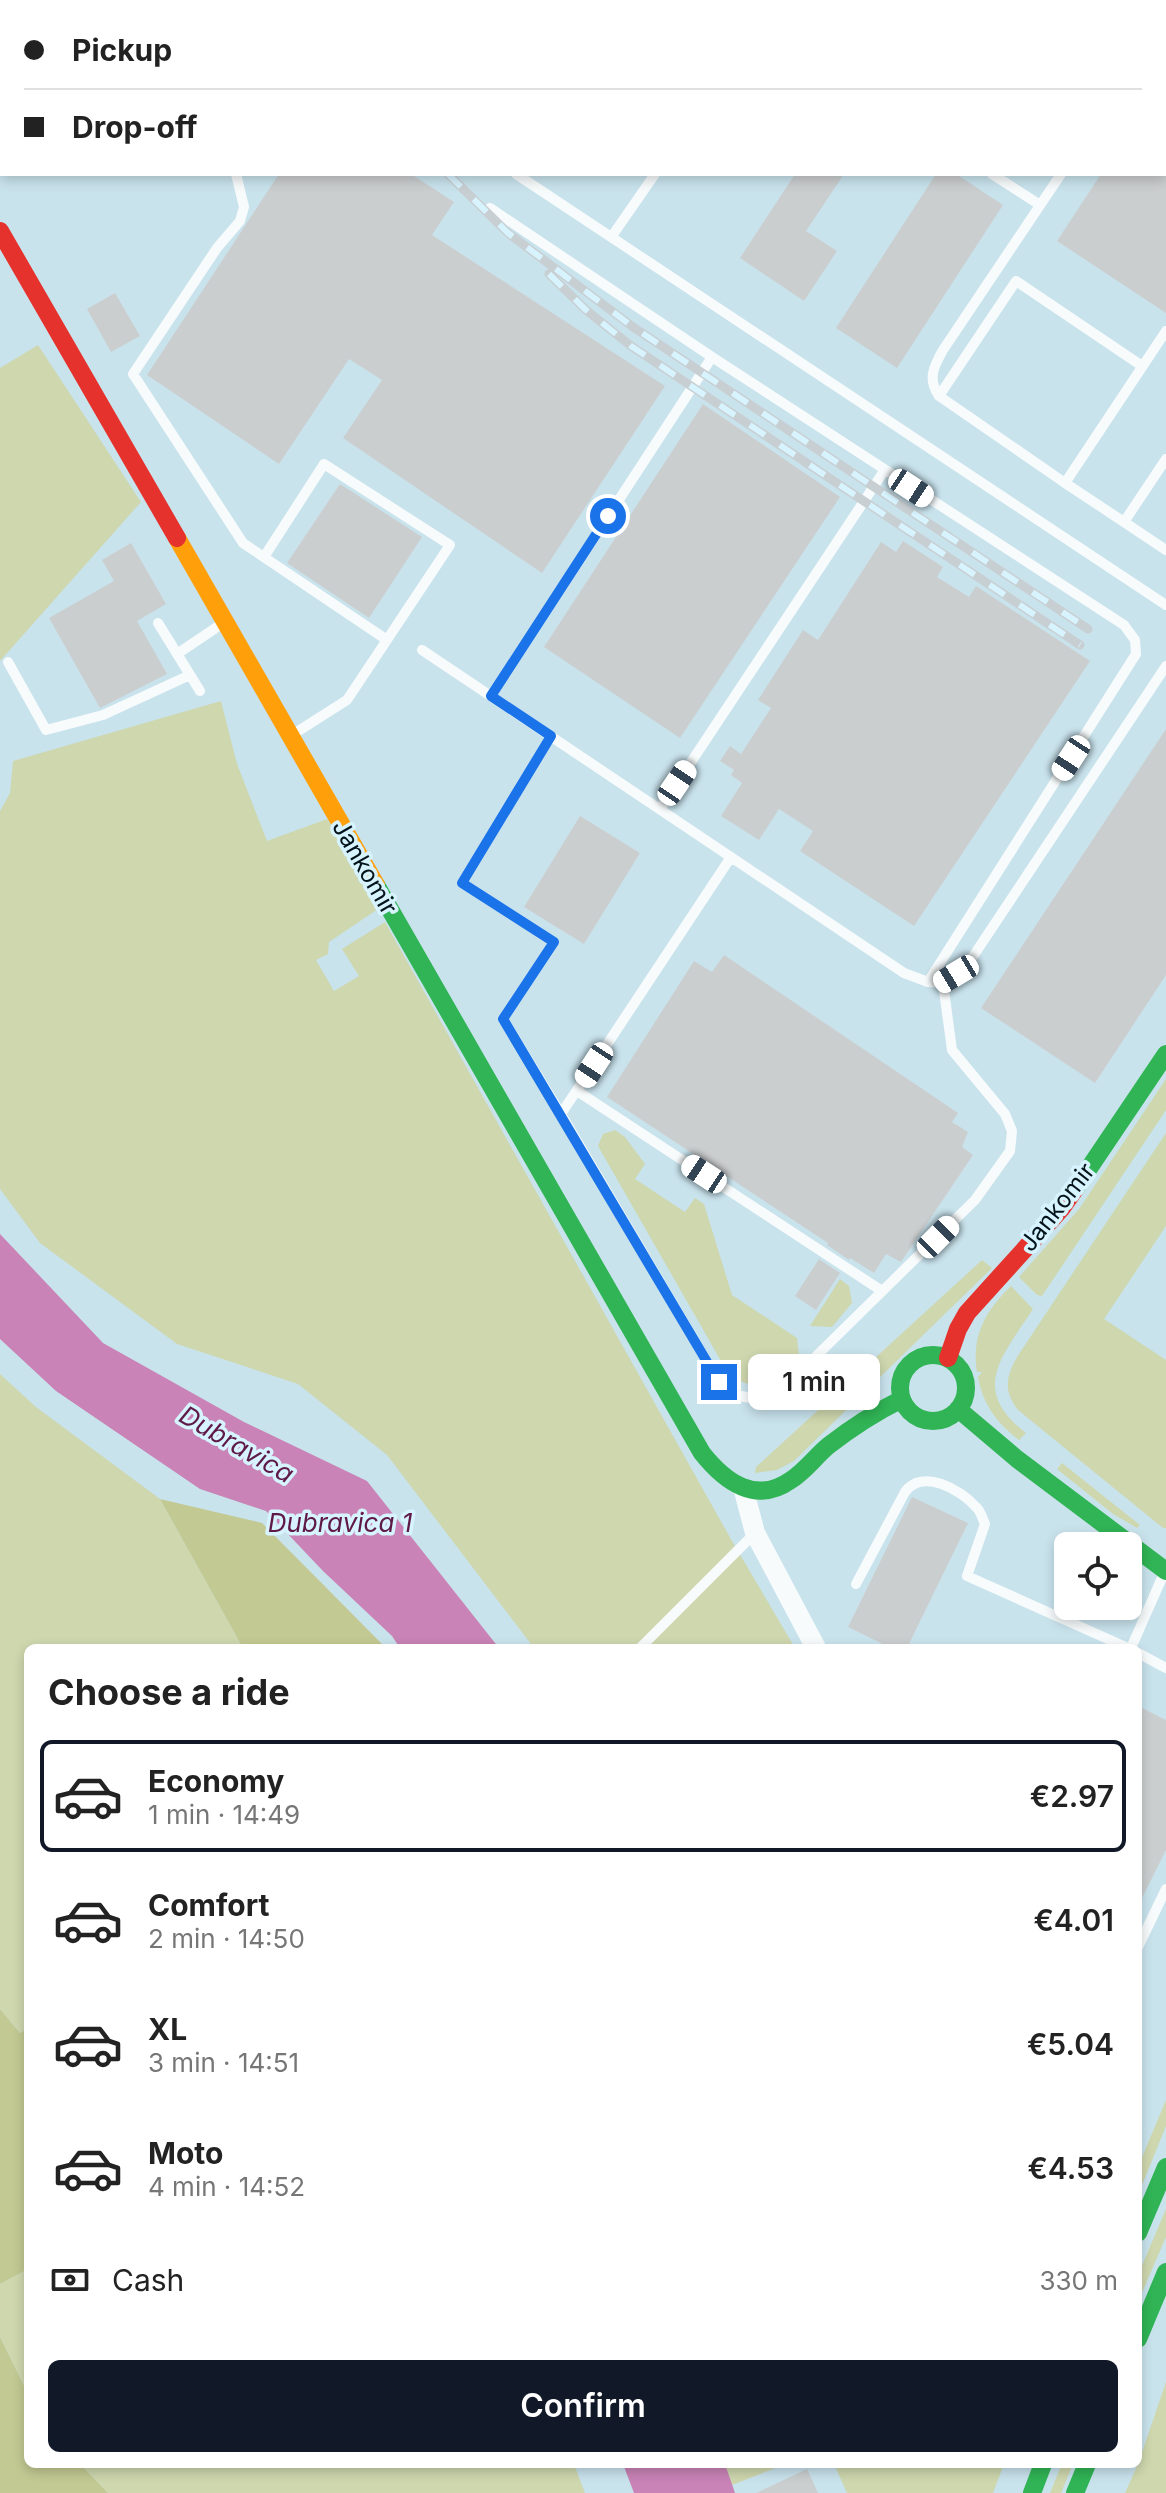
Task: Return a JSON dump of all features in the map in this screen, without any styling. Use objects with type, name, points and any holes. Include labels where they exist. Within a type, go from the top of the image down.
[{"type":"street","name":"Jankomir","points":[[0,231],[702,1453],[721,1476],[744,1491]]},
{"type":"street","name":"Jankomir","points":[[948,1358],[967,1313],[1061,1209],[1166,1054]]},
{"type":"street","points":[[930,1355],[948,1358],[964,1377],[964,1398],[958,1409],[943,1419],[932,1421],[913,1414],[902,1399],[901,1384],[910,1364],[930,1355]]},
{"type":"street","points":[[814,1644],[755,1533],[744,1491],[758,1493],[782,1487],[852,1428],[874,1412],[902,1399]]},
{"type":"street","points":[[958,1409],[1017,1459],[1166,1570]]},
{"type":"street","points":[[1142,2224],[1166,2167]]},
{"type":"street","points":[[1142,2329],[1166,2272]]},
{"type":"street","points":[[1032,2493],[1041,2468]]},
{"type":"street","points":[[1075,2493],[1085,2468]]},
{"type":"lane","points":[[236,176],[244,207],[240,221],[217,248],[133,374],[243,543],[387,640]]},
{"type":"lane","points":[[519,176],[1166,605]]},
{"type":"lane","points":[[612,236],[654,176]]},
{"type":"lane","points":[[995,176],[1040,205]]},
{"type":"lane","points":[[1060,176],[932,369],[932,381],[939,396],[1166,550]]},
{"type":"lane","points":[[490,208],[884,471],[1124,625],[1135,640],[1136,654],[1119,683],[928,982]]},
{"type":"lane","points":[[939,396],[1016,281],[1142,366]]},
{"type":"lane","points":[[1065,483],[1166,331]]},
{"type":"lane","points":[[491,696],[712,357]]},
{"type":"lane","points":[[1124,522],[1166,459]]},
{"type":"lane","points":[[264,557],[324,464],[450,545],[347,700],[290,736]]},
{"type":"lane","points":[[660,809],[884,471]]},
{"type":"lane","points":[[177,654],[225,622]]},
{"type":"lane","points":[[158,623],[200,691]]},
{"type":"lane","points":[[422,650],[904,973],[928,982],[943,983],[970,961],[1166,666]]},
{"type":"lane","points":[[8,662],[46,730],[103,715],[190,675]]},
{"type":"lane","points":[[551,736],[462,883],[554,942],[503,1019],[719,1382],[730,1393],[770,1395],[801,1371],[975,1200],[1010,1151],[1012,1131],[1005,1114],[952,1050],[943,983]]},
{"type":"lane","points":[[561,1114],[731,857]]},
{"type":"lane","points":[[577,1091],[882,1291]]},
{"type":"lane","points":[[856,1584],[905,1492],[911,1484],[925,1479],[979,1508],[985,1524],[967,1576],[1111,1644]]},
{"type":"lane","points":[[644,1644],[755,1533]]},
{"type":"lane","points":[[1131,1644],[1166,1570]]},
{"type":"lane","points":[[1142,1655],[1166,1668]]},
{"type":"lane","points":[[1142,1939],[1166,1889]]},
{"type":"green space","points":[[38,345],[141,502],[0,661],[0,368]]},
{"type":"green space","points":[[221,701],[237,764],[267,841],[327,819],[378,909],[329,942],[328,954],[316,960],[334,991],[359,976],[342,949],[385,922],[793,1644],[531,1644],[387,1455],[298,1384],[177,1344],[40,1243],[0,1189],[0,811],[10,793],[13,761]]},
{"type":"green space","points":[[1166,1079],[1166,1110],[1042,1296],[1037,1295],[1019,1277],[1079,1209]]},
{"type":"green space","points":[[615,1130],[625,1137],[645,1164],[635,1179],[685,1212],[695,1198],[704,1204],[732,1295],[797,1338],[799,1356],[773,1379],[754,1385],[745,1383],[725,1368],[598,1146],[603,1134]]},
{"type":"green space","points":[[1166,1133],[1166,1226],[1104,1319],[1166,1360],[1166,1528],[1163,1528],[1018,1410],[1010,1397],[1008,1384],[1017,1357]]},
{"type":"green space","points":[[982,1260],[992,1268],[794,1461],[777,1470],[755,1473],[756,1467]]},
{"type":"green space","points":[[840,1279],[849,1286],[852,1303],[832,1327],[810,1326]]},
{"type":"green space","points":[[1011,1286],[1033,1309],[1002,1358],[996,1372],[995,1387],[999,1402],[1009,1417],[1026,1433],[1019,1440],[987,1405],[978,1377],[982,1372],[977,1372],[976,1359],[982,1324],[994,1304]]},
{"type":"green space","points":[[0,1374],[36,1407],[160,1499],[241,1644],[24,1644],[24,2030],[20,2033],[0,2009]]},
{"type":"green space","points":[[1062,1463],[1140,1525],[1137,1528],[1113,1514],[1057,1469]]},
{"type":"green space","points":[[160,1499],[262,1523],[382,1644],[241,1644]]},
{"type":"green space","points":[[0,2009],[20,2033],[24,2030],[24,2271],[0,2284]]},
{"type":"green space","points":[[1166,2100],[1166,2126],[1142,2185],[1142,2157]]},
{"type":"green space","points":[[1166,2209],[1166,2237],[1142,2293],[1142,2266]]},
{"type":"green space","points":[[24,2271],[24,2386],[0,2337],[0,2284]]},
{"type":"green space","points":[[0,2337],[24,2386],[24,2468],[84,2468],[108,2493],[0,2493]]},
{"type":"green space","points":[[1166,2382],[1166,2493],[1125,2493],[1136,2468],[1142,2468],[1142,2452]]},
{"type":"green space","points":[[84,2468],[576,2468],[585,2493],[108,2493]]},
{"type":"green space","points":[[726,2468],[776,2468],[732,2485]]},
{"type":"green space","points":[[836,2468],[1002,2468],[993,2493],[847,2493]]},
{"type":"green space","points":[[1060,2468],[1071,2468],[1061,2493],[1050,2493]]},
{"type":"water","name":"Dubravica 1","points":[[0,1234],[103,1343],[244,1422],[367,1481],[496,1644],[397,1644],[266,1511],[200,1489],[56,1391],[0,1339]]},
{"type":"water","points":[[625,2468],[726,2468],[735,2493],[634,2493]]},
{"type":"building","points":[[278,176],[414,176],[454,202],[432,235],[665,386],[542,573],[343,438],[382,380],[349,359],[279,464],[147,375]]},
{"type":"building","points":[[794,176],[843,176],[806,231],[837,251],[804,301],[740,258]]},
{"type":"building","points":[[935,176],[959,176],[1003,205],[897,368],[836,328]]},
{"type":"building","points":[[1100,176],[1166,176],[1166,313],[1057,241]]},
{"type":"building","points":[[115,293],[140,336],[111,352],[87,309]]},
{"type":"building","points":[[703,404],[840,497],[680,738],[544,647]]},
{"type":"building","points":[[340,484],[422,537],[369,618],[287,563]]},
{"type":"building","points":[[903,541],[943,567],[937,577],[969,597],[976,586],[1090,661],[914,926],[800,851],[813,831],[779,809],[759,840],[721,816],[742,783],[731,775],[734,770],[720,761],[730,746],[741,754],[771,708],[758,700],[803,630],[818,640],[881,542],[896,552]]},
{"type":"building","points":[[131,543],[166,604],[137,621],[167,674],[100,708],[49,618],[114,581],[102,560]]},
{"type":"building","points":[[1166,729],[1166,975],[1095,1083],[981,1008]]},
{"type":"building","points":[[580,816],[640,853],[584,944],[524,907]]},
{"type":"building","points":[[724,955],[958,1113],[952,1122],[968,1132],[962,1147],[973,1155],[901,1262],[886,1254],[874,1273],[849,1260],[607,1097],[694,961],[712,972]]},
{"type":"building","points":[[819,1259],[840,1273],[816,1310],[795,1296]]},
{"type":"building","points":[[912,1497],[968,1523],[909,1644],[883,1644],[848,1627]]},
{"type":"building","points":[[1142,1708],[1166,1720],[1166,1850],[1142,1898]]},
{"type":"building","points":[[807,2469],[818,2493],[756,2493]]},
{"type":"railway","points":[[450,176],[508,233],[633,327],[1088,629]]},
{"type":"railway","points":[[549,274],[586,310],[631,346],[1080,645]]},
{"type":"traffic: fast","points":[[376,885],[711,1464],[742,1487],[754,1490],[778,1487],[796,1476],[846,1433],[902,1399]]},
{"type":"traffic: fast","points":[[1075,1189],[1166,1054]]},
{"type":"traffic: fast","points":[[933,1355],[956,1365],[966,1388],[956,1411],[933,1421],[910,1411],[900,1388],[910,1365],[933,1355]]},
{"type":"traffic: fast","points":[[958,1409],[1017,1459],[1166,1571]]},
{"type":"traffic: fast","points":[[1142,2224],[1166,2167]]},
{"type":"traffic: fast","points":[[1142,2329],[1166,2272]]},
{"type":"traffic: fast","points":[[1032,2493],[1041,2468]]},
{"type":"traffic: fast","points":[[1075,2493],[1085,2468]]},
{"type":"traffic: slow","points":[[177,538],[376,885]]},
{"type":"traffic: jam","points":[[0,231],[177,538]]},
{"type":"traffic: jam","points":[[948,1358],[967,1313],[1061,1209],[1075,1189]]},
{"type":"route","points":[[608,516],[491,696],[551,736],[462,883],[554,942],[503,1019],[719,1382]]},
{"type":"water label","name":"Dubravica","points":[[237,1444]]}]
